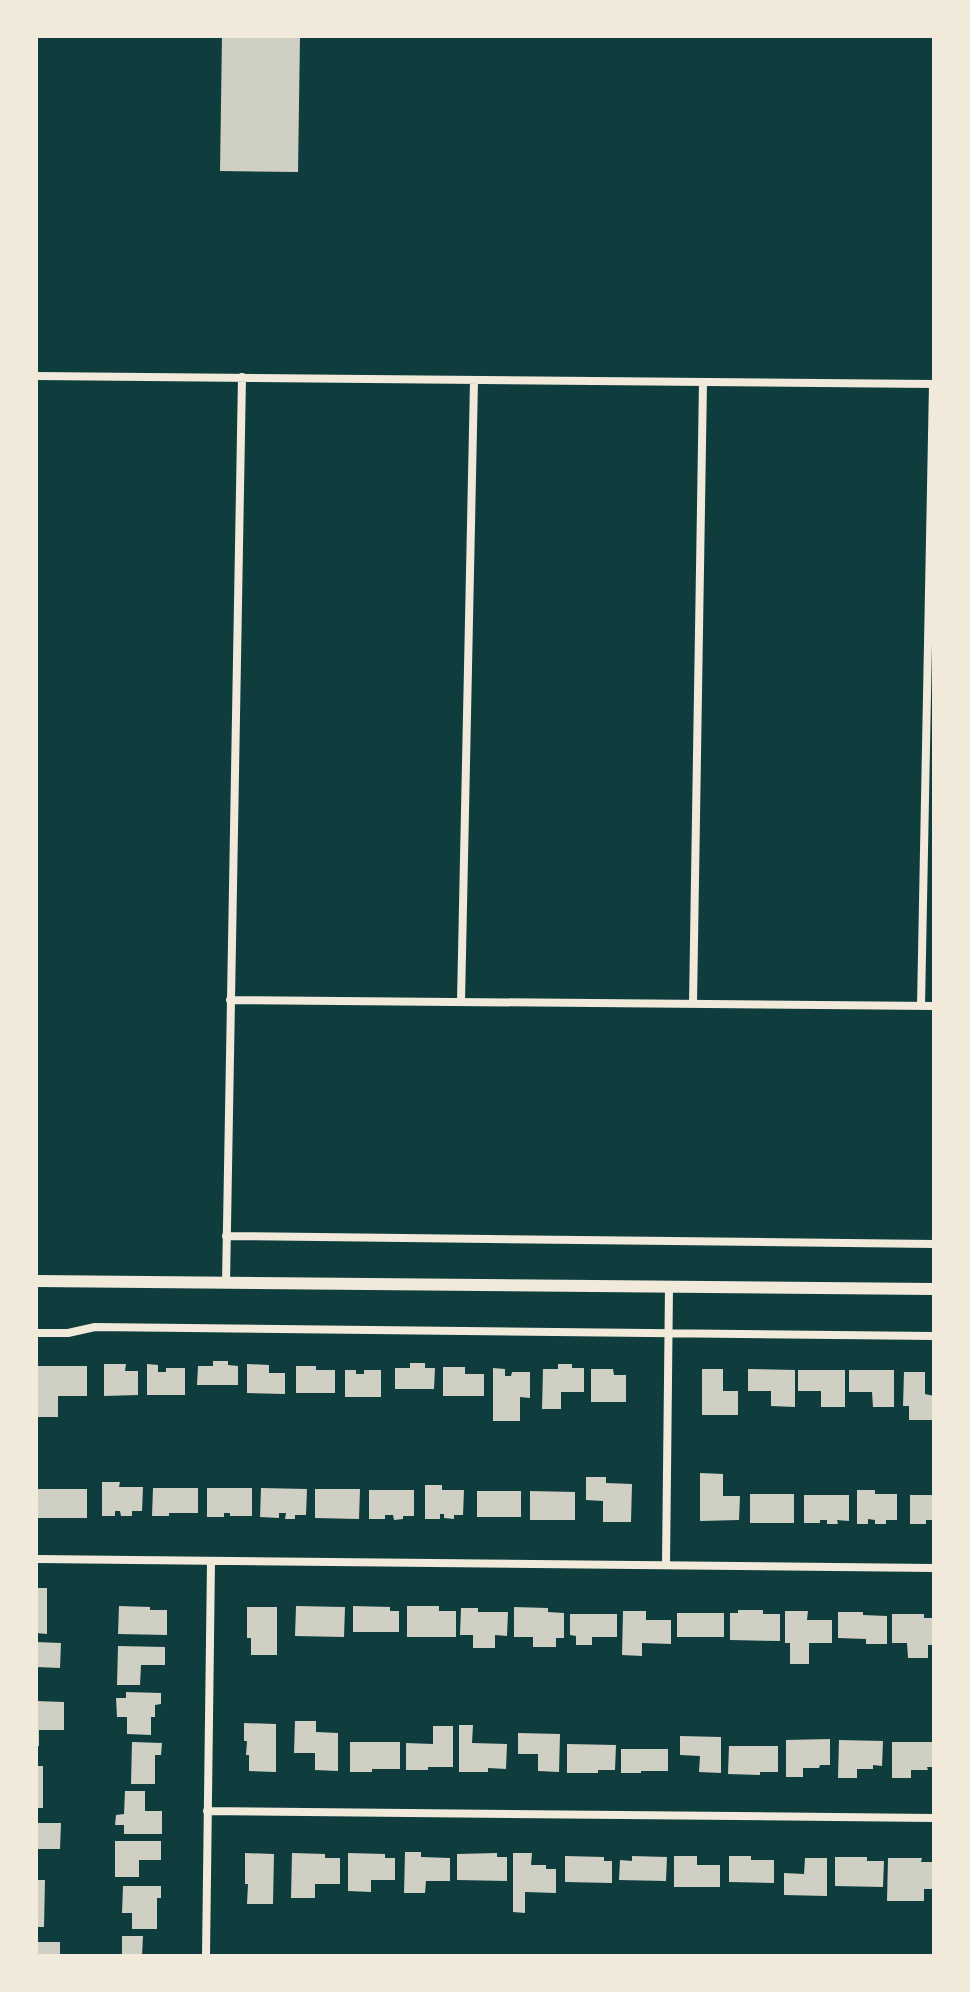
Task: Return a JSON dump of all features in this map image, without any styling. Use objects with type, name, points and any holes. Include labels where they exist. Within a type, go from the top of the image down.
[{"type":"main road","points":[[36,1281],[934,1289]]},
{"type":"street","points":[[36,376],[933,384],[921,1006]]},
{"type":"street","points":[[226,1283],[242,377]]},
{"type":"street","points":[[461,1002],[474,381]]},
{"type":"street","points":[[693,1004],[703,382]]},
{"type":"street","points":[[230,1000],[934,1006]]},
{"type":"street","points":[[226,1236],[934,1244]]},
{"type":"street","points":[[666,1565],[669,1287]]},
{"type":"street","points":[[36,1333],[68,1333],[95,1327],[934,1336]]},
{"type":"street","points":[[36,1559],[934,1568]]},
{"type":"street","points":[[206,1956],[211,1561]]},
{"type":"street","points":[[207,1811],[934,1818]]},
{"type":"building","points":[[222,36],[300,36],[298,172],[220,171]]},
{"type":"building","points":[[213,1361],[228,1361],[228,1365],[238,1366],[238,1385],[197,1385],[198,1366],[213,1366]]},
{"type":"building","points":[[410,1363],[425,1363],[425,1368],[435,1368],[434,1389],[395,1389],[395,1368],[410,1368]]},
{"type":"building","points":[[104,1364],[126,1364],[125,1371],[138,1371],[138,1395],[104,1396]]},
{"type":"building","points":[[147,1364],[158,1365],[158,1372],[166,1372],[166,1368],[185,1368],[185,1395],[147,1395]]},
{"type":"building","points":[[247,1364],[269,1365],[269,1373],[285,1373],[285,1394],[247,1393]]},
{"type":"building","points":[[558,1364],[584,1368],[584,1392],[561,1392],[561,1409],[542,1409],[543,1369],[558,1369]]},
{"type":"building","points":[[38,1366],[87,1366],[87,1396],[58,1396],[58,1417],[38,1417]]},
{"type":"building","points":[[296,1366],[335,1370],[335,1393],[296,1393]]},
{"type":"building","points":[[443,1367],[465,1367],[465,1374],[484,1374],[484,1396],[443,1396]]},
{"type":"building","points":[[493,1368],[505,1369],[505,1376],[511,1376],[512,1372],[530,1372],[530,1398],[520,1397],[520,1421],[493,1421]]},
{"type":"building","points":[[591,1369],[613,1369],[614,1375],[626,1375],[626,1402],[591,1402]]},
{"type":"building","points":[[702,1369],[723,1369],[723,1391],[738,1391],[738,1415],[702,1415]]},
{"type":"building","points":[[748,1369],[795,1370],[795,1407],[771,1406],[771,1391],[748,1391]]},
{"type":"building","points":[[345,1370],[364,1374],[364,1370],[381,1370],[381,1397],[345,1397]]},
{"type":"building","points":[[798,1370],[845,1370],[845,1407],[821,1407],[821,1391],[798,1391]]},
{"type":"building","points":[[849,1370],[894,1370],[894,1407],[873,1407],[872,1392],[849,1392]]},
{"type":"building","points":[[904,1372],[925,1372],[925,1394],[934,1396],[934,1420],[909,1420],[909,1406],[903,1406]]},
{"type":"building","points":[[700,1473],[723,1474],[723,1496],[740,1496],[739,1520],[700,1521]]},
{"type":"building","points":[[586,1477],[606,1477],[606,1483],[632,1484],[631,1522],[603,1522],[603,1501],[586,1500]]},
{"type":"building","points":[[102,1482],[120,1482],[119,1487],[143,1487],[142,1511],[132,1511],[132,1516],[121,1516],[120,1511],[115,1511],[115,1516],[102,1516]]},
{"type":"building","points":[[425,1485],[442,1485],[442,1490],[464,1490],[463,1515],[454,1515],[454,1519],[444,1518],[444,1514],[440,1514],[440,1519],[425,1519]]},
{"type":"building","points":[[153,1488],[198,1488],[198,1513],[152,1516]]},
{"type":"building","points":[[207,1488],[252,1488],[252,1516],[224,1513],[224,1517],[207,1517]]},
{"type":"building","points":[[261,1488],[307,1489],[306,1515],[295,1515],[295,1519],[285,1519],[286,1513],[279,1513],[279,1518],[260,1517]]},
{"type":"building","points":[[38,1489],[87,1489],[87,1518],[37,1518]]},
{"type":"building","points":[[315,1489],[360,1489],[359,1519],[315,1518]]},
{"type":"building","points":[[369,1490],[414,1490],[414,1516],[394,1520],[393,1515],[385,1515],[385,1519],[369,1519]]},
{"type":"building","points":[[857,1490],[897,1494],[897,1520],[875,1524],[875,1520],[868,1519],[868,1524],[857,1524]]},
{"type":"building","points":[[477,1491],[521,1491],[521,1517],[477,1517]]},
{"type":"building","points":[[530,1491],[575,1492],[575,1520],[530,1520]]},
{"type":"building","points":[[750,1494],[794,1494],[794,1523],[750,1523]]},
{"type":"building","points":[[804,1495],[849,1495],[849,1521],[837,1520],[838,1524],[827,1524],[827,1520],[804,1523]]},
{"type":"building","points":[[910,1495],[934,1495],[934,1520],[926,1520],[926,1524],[910,1524]]},
{"type":"building","points":[[36,1588],[47,1588],[47,1634],[36,1633]]},
{"type":"building","points":[[119,1606],[167,1610],[167,1635],[118,1634]]},
{"type":"building","points":[[296,1606],[345,1607],[344,1637],[295,1636]]},
{"type":"building","points":[[353,1606],[390,1607],[390,1611],[399,1611],[399,1632],[353,1632]]},
{"type":"building","points":[[407,1606],[439,1606],[439,1611],[456,1611],[456,1637],[407,1637]]},
{"type":"building","points":[[247,1607],[277,1607],[277,1655],[251,1655],[251,1638],[247,1638]]},
{"type":"building","points":[[514,1607],[548,1608],[548,1612],[564,1613],[564,1638],[556,1638],[556,1647],[533,1647],[533,1637],[514,1637]]},
{"type":"building","points":[[461,1608],[478,1608],[478,1612],[508,1612],[507,1636],[495,1635],[495,1648],[473,1648],[473,1635],[460,1635]]},
{"type":"building","points":[[738,1610],[780,1614],[780,1641],[730,1640],[730,1613],[738,1613]]},
{"type":"building","points":[[623,1611],[646,1611],[646,1620],[671,1620],[671,1644],[642,1643],[642,1656],[622,1655]]},
{"type":"building","points":[[785,1611],[808,1611],[807,1620],[832,1620],[832,1643],[809,1643],[809,1664],[790,1664],[790,1643],[785,1643]]},
{"type":"building","points":[[838,1612],[887,1616],[887,1644],[866,1644],[866,1639],[838,1638]]},
{"type":"building","points":[[677,1613],[724,1613],[724,1637],[677,1637]]},
{"type":"building","points":[[570,1614],[617,1614],[617,1637],[592,1637],[592,1645],[576,1645],[576,1636],[570,1635]]},
{"type":"building","points":[[892,1614],[924,1614],[924,1618],[934,1618],[934,1645],[928,1645],[928,1658],[908,1658],[907,1643],[892,1643]]},
{"type":"building","points":[[36,1642],[61,1643],[60,1668],[36,1667]]},
{"type":"building","points":[[118,1646],[165,1647],[165,1665],[141,1665],[140,1685],[117,1685]]},
{"type":"building","points":[[126,1692],[161,1693],[161,1704],[155,1705],[155,1717],[151,1717],[151,1735],[127,1734],[127,1717],[117,1717],[116,1698],[126,1698]]},
{"type":"building","points":[[36,1701],[64,1702],[64,1730],[39,1730],[39,1746],[36,1746]]},
{"type":"building","points":[[295,1721],[316,1721],[316,1732],[338,1733],[338,1771],[315,1770],[315,1753],[294,1753]]},
{"type":"building","points":[[244,1723],[276,1724],[276,1772],[249,1771]]},
{"type":"building","points":[[459,1725],[473,1725],[472,1743],[507,1744],[506,1769],[459,1772]]},
{"type":"building","points":[[433,1726],[453,1726],[453,1767],[406,1770],[406,1743],[433,1744]]},
{"type":"building","points":[[518,1733],[560,1734],[559,1772],[538,1771],[538,1754],[518,1754]]},
{"type":"building","points":[[680,1736],[721,1737],[721,1773],[699,1772],[700,1756],[680,1755]]},
{"type":"building","points":[[830,1739],[830,1765],[803,1768],[803,1777],[786,1777],[786,1740]]},
{"type":"building","points":[[839,1740],[883,1741],[882,1766],[857,1769],[857,1778],[838,1778]]},
{"type":"building","points":[[132,1742],[162,1743],[161,1755],[155,1755],[155,1784],[131,1784]]},
{"type":"building","points":[[350,1742],[400,1742],[400,1769],[350,1772]]},
{"type":"building","points":[[892,1742],[934,1742],[934,1767],[911,1770],[911,1778],[892,1778]]},
{"type":"building","points":[[567,1744],[616,1745],[615,1770],[567,1773]]},
{"type":"building","points":[[729,1746],[778,1746],[778,1772],[728,1774]]},
{"type":"building","points":[[621,1749],[668,1749],[668,1771],[621,1773]]},
{"type":"building","points":[[36,1766],[43,1766],[43,1808],[36,1808]]},
{"type":"building","points":[[125,1791],[145,1791],[145,1811],[162,1811],[162,1834],[124,1834],[124,1825],[115,1825],[116,1815],[124,1814]]},
{"type":"building","points":[[36,1823],[61,1823],[60,1849],[36,1849]]},
{"type":"building","points":[[115,1841],[161,1841],[161,1860],[139,1860],[139,1877],[115,1877]]},
{"type":"building","points":[[405,1852],[421,1852],[421,1857],[450,1858],[450,1881],[426,1881],[425,1893],[404,1893]]},
{"type":"building","points":[[245,1853],[274,1854],[273,1904],[247,1904]]},
{"type":"building","points":[[292,1853],[325,1854],[325,1858],[340,1858],[340,1884],[315,1884],[315,1898],[291,1898]]},
{"type":"building","points":[[348,1853],[385,1854],[385,1858],[395,1858],[395,1880],[371,1880],[371,1892],[348,1891]]},
{"type":"building","points":[[497,1853],[497,1857],[507,1857],[507,1881],[457,1880],[457,1854]]},
{"type":"building","points":[[513,1853],[532,1853],[531,1865],[556,1869],[556,1893],[525,1892],[525,1913],[513,1912]]},
{"type":"building","points":[[565,1856],[604,1857],[604,1861],[612,1861],[612,1883],[565,1882]]},
{"type":"building","points":[[632,1856],[667,1857],[666,1881],[619,1880],[620,1860],[632,1861]]},
{"type":"building","points":[[674,1856],[697,1856],[697,1865],[720,1865],[720,1887],[674,1887]]},
{"type":"building","points":[[729,1856],[774,1860],[774,1883],[729,1882]]},
{"type":"building","points":[[835,1857],[867,1857],[867,1861],[884,1861],[883,1887],[835,1886]]},
{"type":"building","points":[[805,1858],[827,1858],[827,1896],[784,1895],[784,1873],[804,1874]]},
{"type":"building","points":[[888,1858],[922,1858],[921,1862],[934,1862],[934,1889],[924,1889],[924,1901],[887,1901]]},
{"type":"building","points":[[36,1880],[45,1880],[44,1927],[36,1927]]},
{"type":"building","points":[[123,1886],[161,1886],[161,1898],[157,1898],[157,1929],[132,1929],[132,1913],[122,1913]]},
{"type":"building","points":[[122,1936],[143,1936],[142,1956],[122,1956]]},
{"type":"building","points":[[36,1942],[60,1942],[60,1956],[36,1956]]}]
